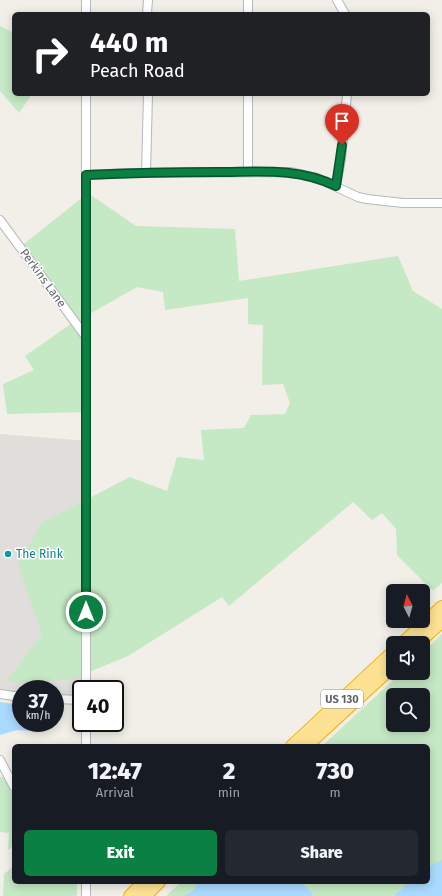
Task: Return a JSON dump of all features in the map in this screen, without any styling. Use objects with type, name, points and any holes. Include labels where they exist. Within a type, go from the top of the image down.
[{"type":"highway","points":[[410,636],[442,607]]},
{"type":"highway","points":[[426,636],[442,621]]},
{"type":"highway","name":"US 130","points":[[294,744],[386,659]]},
{"type":"highway","name":"US 130","points":[[308,744],[386,672]]},
{"type":"highway","points":[[130,896],[142,884]]},
{"type":"highway","points":[[145,896],[158,884]]},
{"type":"street","points":[[86,0],[86,12]]},
{"type":"street","points":[[147,12],[148,0]]},
{"type":"street","points":[[248,0],[248,12]]},
{"type":"street","points":[[337,0],[344,12]]},
{"type":"street","points":[[86,96],[86,680]]},
{"type":"street","points":[[146,173],[148,96]]},
{"type":"street","points":[[248,96],[248,172]]},
{"type":"street","points":[[336,186],[341,159],[347,96]]},
{"type":"street","points":[[86,175],[290,172],[317,178],[358,197],[376,201],[442,203]]},
{"type":"street","name":"Perkins Lane","points":[[0,220],[86,337]]},
{"type":"street","points":[[0,694],[12,696]]},
{"type":"street","points":[[86,732],[86,744]]},
{"type":"street","points":[[0,760],[12,783]]},
{"type":"street","points":[[86,884],[86,896]]},
{"type":"shaded area","points":[[0,434],[88,441],[86,680],[72,680],[72,699],[64,698],[64,680],[12,680],[12,695],[0,692]]},
{"type":"green space","points":[[0,26],[12,32],[12,96],[31,96],[19,113],[0,91]]},
{"type":"green space","points":[[88,193],[136,226],[235,229],[239,281],[398,256],[413,291],[442,309],[442,583],[433,591],[430,588],[430,584],[426,584],[397,555],[396,529],[382,513],[372,520],[353,502],[229,606],[222,597],[128,656],[72,679],[7,680],[42,635],[18,564],[43,522],[130,477],[167,491],[177,457],[204,460],[201,430],[244,428],[251,415],[285,414],[290,403],[283,384],[262,385],[263,325],[248,324],[248,298],[165,310],[163,292],[137,287],[86,316],[87,412],[7,414],[3,384],[34,370],[25,356],[75,321],[20,247]]},
{"type":"green space","points":[[442,634],[442,896],[166,896],[179,884],[430,884],[430,744],[324,744],[393,680],[430,680],[430,645]]},
{"type":"green space","points":[[0,777],[3,777],[12,793],[12,847],[8,850],[9,833],[0,832]]},
{"type":"green space","points":[[12,868],[12,884],[77,884],[77,896],[3,896],[4,874]]},
{"type":"water","points":[[0,702],[12,704],[12,731],[0,735]]},
{"type":"water","points":[[442,860],[442,896],[394,896],[407,884],[430,884],[430,866]]},
{"type":"water","points":[[196,884],[302,884],[313,896],[184,896],[194,890]]},
{"type":"place","name":"The Rink","points":[[8,554]]},
{"type":"route","points":[[86,612],[86,175],[116,173],[290,172],[308,175],[336,186],[342,145]]}]
